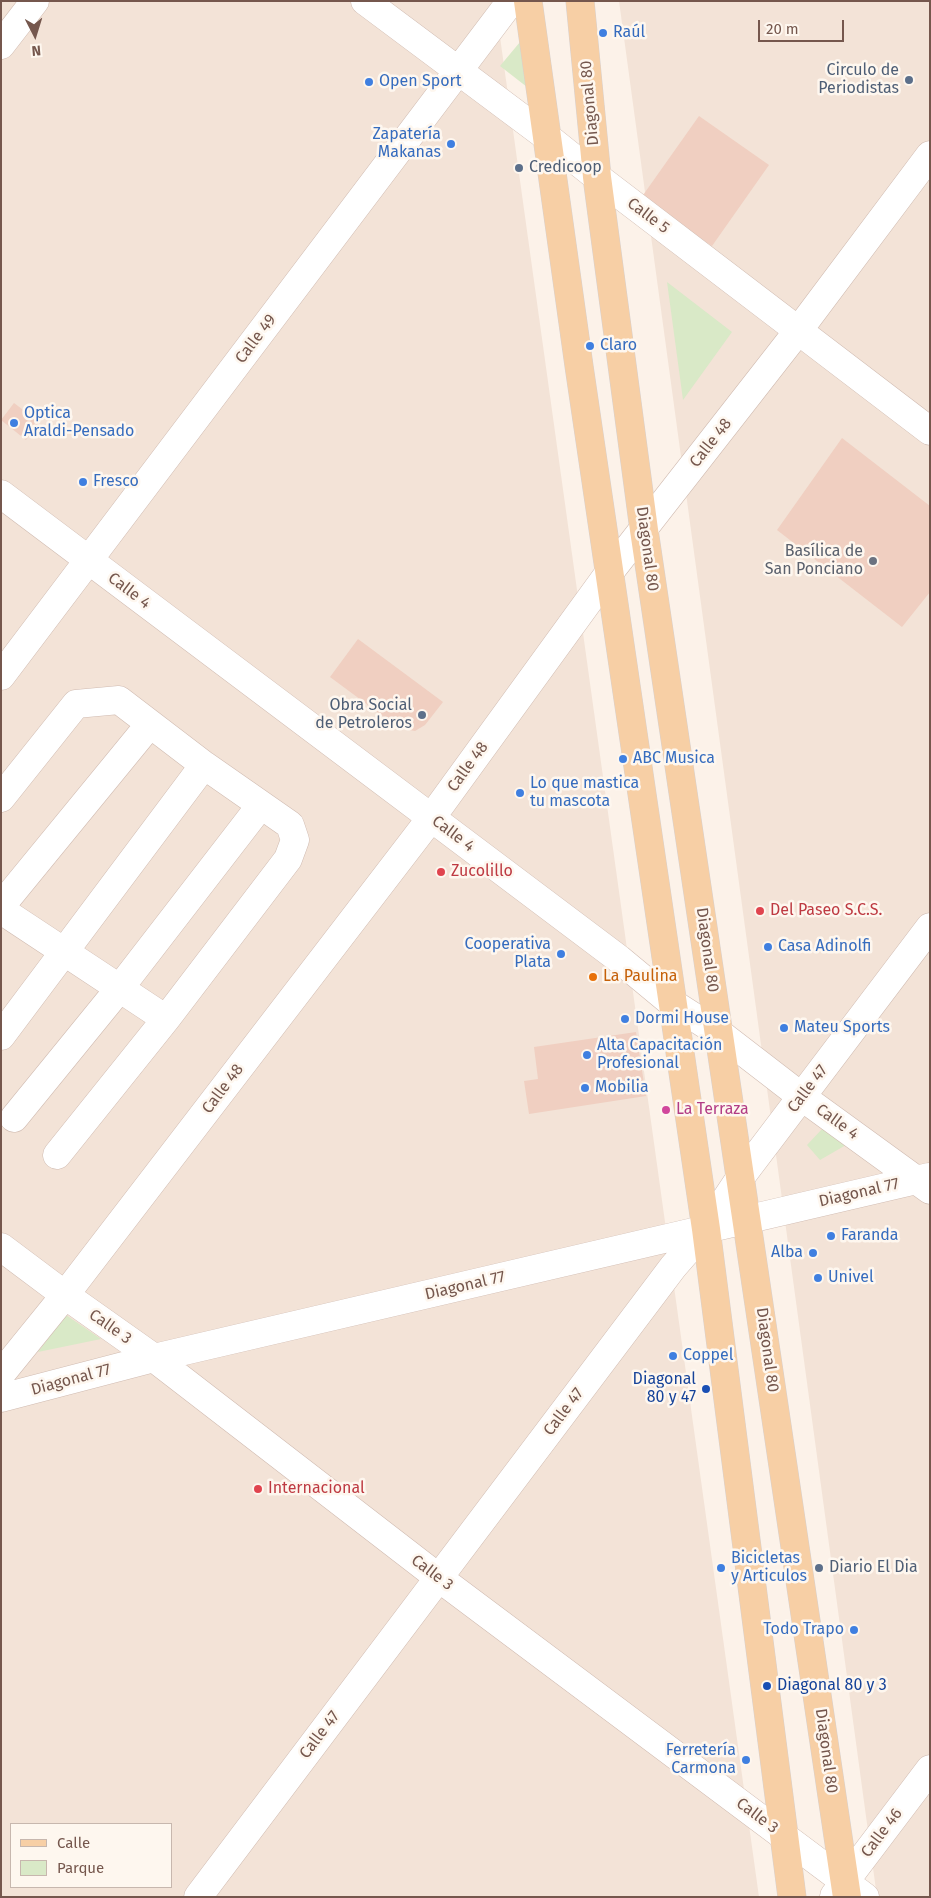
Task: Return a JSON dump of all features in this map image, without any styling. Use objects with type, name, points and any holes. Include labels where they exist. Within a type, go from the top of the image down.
[{"type":"main road","points":[[528,1],[706,1229],[792,1897]]},
{"type":"main road","name":"Diagonal 80","points":[[580,1],[597,177],[644,530],[848,1893]]},
{"type":"street","points":[[1,45],[35,1]]},
{"type":"street","name":"Calle 5","points":[[365,1],[547,137],[930,431]]},
{"type":"street","name":"Calle 49","points":[[1,676],[510,1]]},
{"type":"street","name":"Calle 48","points":[[1,1374],[65,1295],[431,818],[610,573],[798,331],[930,155]]},
{"type":"street","name":"Calle 4","points":[[1,494],[619,959],[672,1002],[719,1034],[802,1097],[925,1182]]},
{"type":"street","points":[[1,798],[76,704],[119,700],[204,765],[290,825],[295,840],[288,859],[166,1020],[57,1155]]},
{"type":"street","points":[[1,906],[150,724]]},
{"type":"street","points":[[1,1036],[204,765]]},
{"type":"street","points":[[14,1118],[119,989],[261,804]]},
{"type":"street","points":[[1,910],[166,1020]]},
{"type":"street","name":"Calle 47","points":[[198,1897],[667,1275],[706,1229],[740,1178],[930,928]]},
{"type":"street","name":"Diagonal 77","points":[[1,1398],[154,1358],[666,1240],[706,1229],[925,1182]]},
{"type":"street","name":"Calle 3","points":[[1,1247],[154,1358],[438,1578],[784,1836],[848,1893]]},
{"type":"street","name":"Calle 46","points":[[848,1893],[930,1769]]},
{"type":"shaded area","points":[[1,1],[495,1],[759,1897],[1,1897]]},
{"type":"shaded area","points":[[619,1],[930,1],[930,1897],[877,1897]]},
{"type":"green space","points":[[520,42],[527,87],[500,66]]},
{"type":"green space","points":[[667,282],[732,332],[683,400]]},
{"type":"green space","points":[[823,1128],[846,1145],[820,1160],[807,1145]]},
{"type":"green space","points":[[66,1315],[101,1339],[38,1352]]},
{"type":"building","points":[[699,116],[769,165],[712,246],[641,198]]},
{"type":"building","points":[[14,403],[39,422],[26,440],[1,420]]},
{"type":"building","name":"Basílica de San Ponciano","points":[[842,438],[930,506],[930,592],[902,627],[777,530]]},
{"type":"building","points":[[358,639],[443,702],[425,725],[415,731],[399,728],[330,677]]},
{"type":"building","points":[[636,1032],[646,1096],[529,1114],[524,1081],[538,1079],[534,1047]]},
{"type":"place","name":"Raúl","points":[[603,33]]},
{"type":"place","name":"Circulo de Periodistas","points":[[909,80]]},
{"type":"place","name":"Open Sport","points":[[369,82]]},
{"type":"place","name":"Zapatería Makanas","points":[[451,144]]},
{"type":"place","name":"Credicoop","points":[[519,168]]},
{"type":"place","name":"Claro","points":[[590,346]]},
{"type":"place","name":"Optica Araldi-Pensado","points":[[14,423]]},
{"type":"place","name":"Fresco","points":[[83,482]]},
{"type":"place","name":"Basílica de San Ponciano","points":[[873,561]]},
{"type":"place","name":"Obra Social de Petroleros","points":[[422,715]]},
{"type":"place","name":"ABC Musica","points":[[623,759]]},
{"type":"place","name":"Lo que mastica tu mascota","points":[[520,793]]},
{"type":"place","name":"Zucolillo","points":[[441,872]]},
{"type":"place","name":"Del Paseo S.C.S.","points":[[760,911]]},
{"type":"place","name":"Casa Adinolfi","points":[[768,947]]},
{"type":"place","name":"Cooperativa Plata","points":[[561,954]]},
{"type":"place","name":"La Paulina","points":[[593,977]]},
{"type":"place","name":"Dormi House","points":[[625,1019]]},
{"type":"place","name":"Mateu Sports","points":[[784,1028]]},
{"type":"place","name":"Alta Capacitación Profesional","points":[[587,1055]]},
{"type":"place","name":"Mobilia","points":[[585,1088]]},
{"type":"place","name":"La Terraza","points":[[666,1110]]},
{"type":"place","name":"Faranda","points":[[831,1236]]},
{"type":"place","name":"Alba","points":[[813,1253]]},
{"type":"place","name":"Univel","points":[[818,1278]]},
{"type":"place","name":"Coppel","points":[[673,1356]]},
{"type":"place","name":"Diagonal 80 y 47","points":[[706,1389]]},
{"type":"place","name":"Internacional","points":[[258,1489]]},
{"type":"place","name":"Bicicletas y Articulos","points":[[721,1568]]},
{"type":"place","name":"Diario El Dia","points":[[819,1568]]},
{"type":"place","name":"Todo Trapo","points":[[854,1630]]},
{"type":"place","name":"Diagonal 80 y 3","points":[[767,1686]]},
{"type":"place","name":"Ferretería Carmona","points":[[746,1760]]}]
